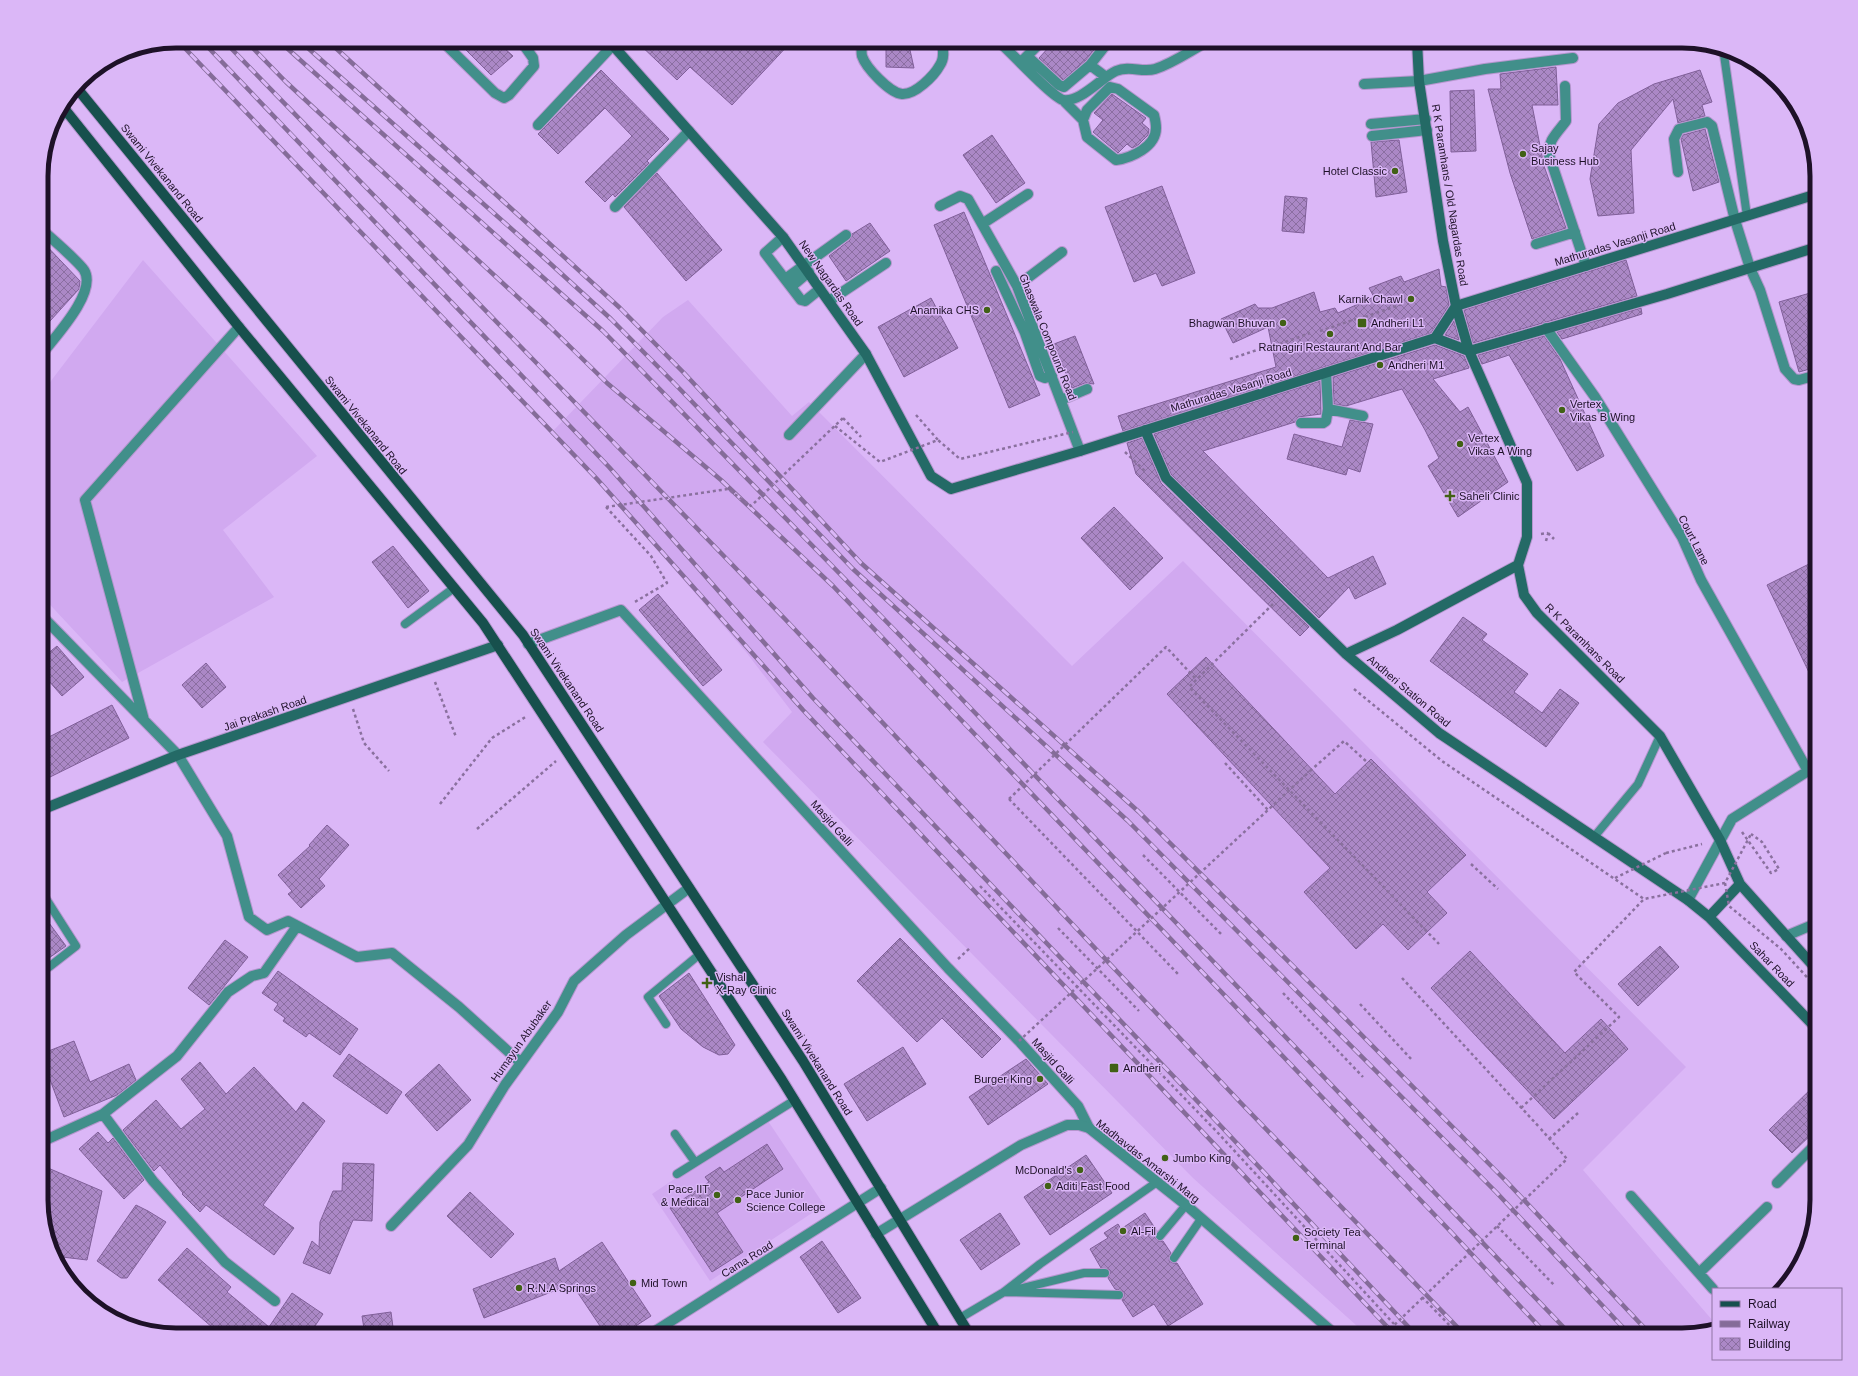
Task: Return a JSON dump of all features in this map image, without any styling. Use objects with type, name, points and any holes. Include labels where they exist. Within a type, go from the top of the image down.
[{"type":"main road","name":"New Nagardas Road","points":[[615,48],[783,237],[866,354],[931,476],[951,489],[1034,464]]},
{"type":"main road","name":"R K Paramhans / Old Nagardas Road","points":[[1417,48],[1419,81],[1426,119],[1443,241],[1456,306],[1469,351]]},
{"type":"main road","name":"Swami Vivekanand Road","points":[[80,92],[528,644],[803,1061],[882,1188],[966,1328]]},
{"type":"main road","points":[[66,111],[240,327],[483,623],[794,1100],[934,1328]]},
{"type":"main road","name":"Mathuradas Vasanji Road","points":[[1456,306],[1810,196]]},
{"type":"main road","points":[[1456,306],[1435,338],[1469,351],[1810,249]]},
{"type":"main road","name":"Mathuradas Vasanji Road","points":[[1034,464],[1080,451],[1435,338]]},
{"type":"main road","name":"R K Paramhans Road","points":[[1469,351],[1527,484],[1527,537],[1518,565],[1524,595],[1537,613],[1660,736],[1720,840],[1740,884]]},
{"type":"main road","name":"Andheri Station Road","points":[[1146,430],[1166,478],[1346,654],[1439,733],[1688,900],[1709,917]]},
{"type":"main road","points":[[1346,654],[1397,630],[1518,565]]},
{"type":"main road","name":"Jai Prakash Road","points":[[48,804],[178,755],[498,645]]},
{"type":"main road","points":[[1709,917],[1740,884],[1810,962]]},
{"type":"main road","name":"Sahar Road","points":[[1709,917],[1810,1022]]},
{"type":"street","points":[[449,48],[495,93],[504,98],[509,95],[534,66],[533,58],[526,48]]},
{"type":"street","points":[[538,125],[607,48]]},
{"type":"street","points":[[861,48],[862,56],[869,68],[892,90],[902,94],[920,88],[940,65],[943,48]]},
{"type":"street","points":[[1008,48],[1059,85],[1064,87],[1090,65],[1103,48]]},
{"type":"street","points":[[1024,59],[1035,48]]},
{"type":"street","points":[[1063,100],[1074,99],[1116,71],[1132,67],[1154,70],[1196,48]]},
{"type":"street","points":[[1364,84],[1419,81],[1485,69],[1573,58]]},
{"type":"street","points":[[1024,59],[1049,91],[1063,100],[1083,120],[1088,137],[1116,160],[1137,155],[1154,137],[1156,128],[1154,115],[1118,89],[1110,87],[1087,110],[1083,120]]},
{"type":"street","points":[[1090,65],[1106,77]]},
{"type":"street","points":[[1098,84],[1106,91]]},
{"type":"street","points":[[1565,86],[1566,121],[1548,147],[1549,155],[1586,266]]},
{"type":"street","points":[[1371,124],[1426,119]]},
{"type":"street","points":[[1678,172],[1674,140],[1679,129],[1707,122],[1712,126],[1735,220],[1750,268],[1760,290],[1787,373],[1794,379],[1799,380],[1810,377]]},
{"type":"street","points":[[1372,136],[1427,130]]},
{"type":"street","points":[[615,207],[689,131]]},
{"type":"street","points":[[982,224],[1028,194]]},
{"type":"street","name":"Ghaswala Compound Road","points":[[940,206],[960,196],[968,199],[1017,286],[1080,451]]},
{"type":"street","points":[[1536,244],[1574,232]]},
{"type":"street","points":[[788,283],[846,235]]},
{"type":"street","points":[[48,236],[84,271],[87,282],[83,298],[48,346]]},
{"type":"street","points":[[783,237],[765,253],[801,300],[805,301],[820,289]]},
{"type":"street","points":[[1017,286],[1062,252]]},
{"type":"street","points":[[829,301],[886,263]]},
{"type":"street","points":[[996,271],[1025,333],[1040,376],[1045,378],[1052,376]]},
{"type":"street","points":[[144,722],[85,500],[240,327]]},
{"type":"street","name":"Court Lane","points":[[1546,328],[1595,397],[1682,537],[1701,580],[1810,768]]},
{"type":"street","points":[[789,434],[866,354]]},
{"type":"street","points":[[1301,423],[1323,423],[1326,421],[1328,409],[1326,373]]},
{"type":"street","points":[[1061,400],[1087,389]]},
{"type":"street","points":[[1328,409],[1363,416]]},
{"type":"street","points":[[528,644],[621,610]]},
{"type":"street","name":"Masjid Galli","points":[[621,610],[937,956],[1078,1106],[1089,1128]]},
{"type":"street","points":[[48,622],[178,755],[227,836],[249,917],[267,930],[288,922],[357,957],[392,953],[459,1007],[521,1063]]},
{"type":"street","points":[[1688,900],[1732,819],[1810,772]]},
{"type":"street","name":"Humayun Abubaker","points":[[390,1226],[468,1145],[505,1085],[558,1012],[574,981],[626,935],[690,888]]},
{"type":"street","points":[[48,1140],[103,1114],[177,1056],[228,992],[252,976],[264,974],[297,926]]},
{"type":"street","points":[[1786,936],[1810,926]]},
{"type":"street","points":[[103,1114],[153,1181],[225,1262],[275,1301]]},
{"type":"street","name":"Madhavdas Amarshi Marg","points":[[876,1234],[1020,1145],[1067,1125],[1079,1125],[1089,1128],[1186,1205],[1328,1328]]},
{"type":"street","points":[[1777,1182],[1810,1150]]},
{"type":"street","name":"Cama Road","points":[[660,1328],[882,1188]]},
{"type":"street","points":[[1631,1196],[1712,1288]]},
{"type":"street","points":[[1699,1273],[1767,1207]]},
{"type":"lane","points":[[1724,55],[1747,216]]},
{"type":"lane","points":[[405,624],[454,588]]},
{"type":"lane","points":[[1594,837],[1638,784],[1660,736]]},
{"type":"lane","points":[[48,902],[76,946],[49,967],[48,966]]},
{"type":"lane","points":[[666,1024],[648,997],[700,954]]},
{"type":"lane","points":[[677,1174],[794,1100]]},
{"type":"lane","points":[[675,1134],[695,1162]]},
{"type":"lane","points":[[960,1318],[1004,1292],[1040,1264],[1157,1182]]},
{"type":"lane","points":[[1160,1236],[1186,1205]]},
{"type":"lane","points":[[1174,1258],[1201,1219]]},
{"type":"lane","points":[[1004,1292],[1084,1273],[1105,1273]]},
{"type":"lane","points":[[1004,1292],[1119,1296]]},
{"type":"path","points":[[1365,317],[1402,304]]},
{"type":"path","points":[[1320,332],[1356,319]]},
{"type":"path","points":[[1274,346],[1310,333]]},
{"type":"path","points":[[1230,359],[1266,346]]},
{"type":"path","points":[[912,410],[938,440],[960,459],[1073,432]]},
{"type":"path","points":[[621,610],[667,583],[651,556],[606,507],[728,489],[751,506],[843,418],[861,437]]},
{"type":"path","points":[[835,426],[880,462],[938,440]]},
{"type":"path","points":[[1546,541],[1548,533],[1554,539]]},
{"type":"path","points":[[1279,599],[1189,687],[1439,944]]},
{"type":"path","points":[[1178,974],[1009,799],[1166,647],[1196,679]]},
{"type":"path","points":[[430,668],[456,738]]},
{"type":"path","points":[[1354,689],[1442,761],[1644,899]]},
{"type":"path","points":[[352,705],[364,743],[389,771]]},
{"type":"path","points":[[440,804],[492,738],[539,708]]},
{"type":"path","points":[[1019,1042],[1344,740],[1368,763]]},
{"type":"path","points":[[477,829],[567,751]]},
{"type":"path","points":[[1225,763],[1268,810]]},
{"type":"path","points":[[1732,819],[1771,873],[1779,869],[1762,842],[1751,834],[1725,883],[1729,906],[1781,948],[1810,980]]},
{"type":"path","points":[[1614,878],[1666,852],[1686,848]]},
{"type":"path","points":[[1144,855],[1223,936]]},
{"type":"path","points":[[1471,864],[1498,889]]},
{"type":"path","points":[[1521,1108],[1619,1017],[1574,972],[1644,899],[1725,883]]},
{"type":"path","points":[[980,886],[1218,1133],[1394,1324]]},
{"type":"path","points":[[1058,928],[1139,1012]]},
{"type":"path","points":[[1391,1328],[1567,1159],[1402,978]]},
{"type":"path","points":[[1283,993],[1363,1077]]},
{"type":"path","points":[[1360,1004],[1412,1060]]},
{"type":"path","points":[[1549,1139],[1578,1113]]},
{"type":"path","points":[[1497,1226],[1555,1286]]},
{"type":"path","points":[[1422,1297],[1452,1328]]},
{"type":"shaded area","points":[[143,260],[317,456],[223,530],[274,597],[122,682],[48,603],[48,385]]},
{"type":"shaded area","points":[[688,300],[792,416],[809,402],[1072,666],[1183,561],[1686,1067],[1583,1170],[1712,1320],[1712,1324],[1682,1328],[1359,1328],[1193,1178],[763,742],[792,712],[746,652],[554,430],[663,317]]},
{"type":"shaded area","name":"Pace Junior Science College","points":[[766,1118],[824,1205],[710,1281],[652,1194]]},
{"type":"building","points":[[464,48],[504,48],[513,56],[491,75]]},
{"type":"building","points":[[643,48],[785,48],[732,105],[690,67],[677,80]]},
{"type":"building","points":[[886,48],[910,48],[914,68],[886,67]]},
{"type":"building","points":[[1048,48],[1095,48],[1086,60],[1063,80],[1039,58]]},
{"type":"building","name":"Sajay Business Hub","points":[[1556,67],[1558,105],[1532,105],[1544,166],[1566,228],[1532,239],[1510,173],[1488,89],[1501,89],[1500,74]]},
{"type":"building","points":[[601,70],[669,139],[647,161],[649,163],[615,197],[613,194],[605,202],[585,182],[632,136],[605,108],[558,154],[538,134]]},
{"type":"building","points":[[1700,70],[1712,102],[1702,105],[1705,116],[1678,123],[1673,99],[1631,150],[1634,213],[1598,216],[1590,179],[1599,124],[1618,103],[1654,84]]},
{"type":"building","points":[[1474,90],[1476,151],[1451,152],[1450,91]]},
{"type":"building","points":[[1112,94],[1146,118],[1142,123],[1149,129],[1148,135],[1138,145],[1132,148],[1127,144],[1118,153],[1093,132],[1103,120],[1094,113]]},
{"type":"building","points":[[1705,129],[1719,182],[1693,191],[1681,139],[1683,135]]},
{"type":"building","points":[[992,135],[1025,183],[996,203],[963,155]]},
{"type":"building","points":[[1399,140],[1407,192],[1376,197],[1371,142]]},
{"type":"building","points":[[657,173],[722,250],[686,281],[624,207]]},
{"type":"building","points":[[1162,186],[1195,273],[1162,286],[1156,273],[1134,282],[1105,207]]},
{"type":"building","points":[[1285,196],[1307,198],[1304,233],[1282,231]]},
{"type":"building","name":"Anamika CHS","points":[[964,212],[1040,395],[1009,408],[934,225]]},
{"type":"building","points":[[870,223],[890,251],[846,281],[829,256],[850,240],[852,234]]},
{"type":"building","points":[[48,247],[80,281],[79,289],[48,323]]},
{"type":"building","points":[[1626,260],[1637,296],[1473,343],[1464,310]]},
{"type":"building","points":[[1439,269],[1441,286],[1446,287],[1449,305],[1431,333],[1123,431],[1118,416],[1276,367],[1268,327],[1233,343],[1221,319],[1255,304],[1258,308],[1272,308],[1314,292],[1320,312],[1335,308],[1338,313],[1374,297],[1369,288],[1401,276],[1404,282]]},
{"type":"building","points":[[1810,293],[1810,369],[1799,372],[1779,302]]},
{"type":"building","points":[[931,298],[958,348],[904,377],[878,327]]},
{"type":"building","points":[[1641,308],[1642,314],[1562,339],[1557,332]]},
{"type":"building","points":[[1454,321],[1459,340],[1445,335]]},
{"type":"building","points":[[1075,336],[1094,384],[1085,383],[1072,388],[1054,344]]},
{"type":"building","name":"Vertex Vikas B Wing","points":[[1544,336],[1560,359],[1604,456],[1577,471],[1509,355],[1482,364],[1478,355]]},
{"type":"building","points":[[1435,345],[1464,356],[1469,368],[1433,379],[1460,412],[1468,407],[1508,482],[1458,517],[1428,466],[1439,458],[1402,389],[1346,406],[1334,404],[1333,377]]},
{"type":"building","points":[[1320,381],[1321,414],[1298,417],[1295,422],[1203,451],[1328,578],[1373,556],[1386,584],[1355,599],[1349,587],[1319,618],[1171,474],[1154,434]]},
{"type":"building","points":[[1350,420],[1373,424],[1360,472],[1348,468],[1346,475],[1287,459],[1294,434],[1342,447]]},
{"type":"building","points":[[1142,438],[1161,483],[1309,627],[1300,636],[1136,474],[1127,443]]},
{"type":"building","points":[[1114,507],[1163,558],[1130,590],[1081,538]]},
{"type":"building","points":[[393,546],[429,591],[408,608],[372,562]]},
{"type":"building","points":[[1810,564],[1810,674],[1767,585]]},
{"type":"building","points":[[658,594],[722,670],[703,686],[639,610]]},
{"type":"building","points":[[1463,617],[1487,634],[1482,640],[1528,674],[1514,692],[1542,713],[1560,689],[1579,703],[1546,747],[1430,661]]},
{"type":"building","points":[[57,646],[84,677],[62,696],[48,680],[48,653]]},
{"type":"building","points":[[1206,657],[1335,794],[1371,759],[1466,855],[1427,892],[1447,913],[1408,950],[1383,924],[1356,949],[1304,892],[1330,868],[1167,694]]},
{"type":"building","points":[[206,663],[226,687],[202,708],[182,685]]},
{"type":"building","points":[[112,705],[129,738],[48,778],[48,737]]},
{"type":"building","points":[[327,825],[349,845],[319,879],[325,886],[301,908],[288,894],[292,891],[278,875],[310,846],[309,845]]},
{"type":"building","points":[[48,922],[66,946],[49,958],[48,957]]},
{"type":"building","points":[[900,938],[1001,1039],[982,1058],[942,1018],[917,1042],[857,981]]},
{"type":"building","points":[[225,940],[248,957],[209,1005],[188,988]]},
{"type":"building","points":[[1660,946],[1679,967],[1638,1006],[1618,984]]},
{"type":"building","points":[[1470,951],[1565,1053],[1601,1019],[1628,1049],[1554,1119],[1431,988]]},
{"type":"building","points":[[278,971],[358,1029],[340,1055],[309,1033],[306,1037],[283,1021],[285,1018],[274,1010],[278,1004],[262,993]]},
{"type":"building","points":[[689,973],[735,1045],[728,1054],[719,1055],[703,1047],[681,1029],[659,996]]},
{"type":"building","points":[[74,1041],[90,1082],[129,1064],[136,1080],[117,1095],[64,1117],[48,1074],[48,1051]]},
{"type":"building","points":[[903,1047],[926,1084],[867,1121],[844,1084]]},
{"type":"building","points":[[349,1054],[402,1092],[387,1114],[333,1076]]},
{"type":"building","points":[[1026,1059],[1048,1084],[988,1125],[969,1097]]},
{"type":"building","points":[[200,1062],[226,1094],[254,1067],[296,1112],[303,1102],[325,1121],[263,1205],[294,1228],[274,1255],[206,1205],[200,1212],[182,1194],[183,1193],[160,1165],[154,1171],[123,1130],[156,1100],[181,1129],[205,1109],[181,1079]]},
{"type":"building","points":[[439,1064],[471,1100],[437,1131],[405,1095]]},
{"type":"building","points":[[1810,1090],[1810,1136],[1792,1153],[1769,1130]]},
{"type":"building","points":[[98,1132],[108,1143],[113,1138],[144,1180],[124,1199],[79,1149]]},
{"type":"building","name":"Pace IIT & Medical","points":[[767,1144],[783,1169],[717,1213],[743,1252],[712,1272],[670,1208],[709,1182],[705,1177],[720,1167],[724,1172]]},
{"type":"building","points":[[1086,1155],[1112,1193],[1050,1235],[1024,1197]]},
{"type":"building","points":[[343,1163],[374,1164],[372,1221],[353,1220],[330,1274],[303,1263],[312,1241],[319,1247],[320,1222],[333,1191],[342,1191]]},
{"type":"building","points":[[48,1168],[102,1191],[87,1260],[61,1257],[52,1233],[49,1217]]},
{"type":"building","points":[[470,1192],[514,1234],[491,1258],[447,1216]]},
{"type":"building","points":[[136,1205],[166,1222],[127,1278],[121,1278],[97,1261]]},
{"type":"building","points":[[1000,1213],[1020,1244],[981,1270],[960,1240]]},
{"type":"building","points":[[1145,1213],[1157,1231],[1155,1238],[1159,1241],[1163,1241],[1171,1253],[1169,1261],[1177,1263],[1203,1304],[1168,1326],[1154,1304],[1133,1317],[1122,1300],[1124,1292],[1115,1289],[1108,1278],[1110,1270],[1101,1268],[1090,1249],[1108,1238],[1104,1233],[1118,1224],[1121,1229]]},
{"type":"building","points":[[822,1241],[861,1298],[838,1313],[800,1257]]},
{"type":"building","points":[[602,1242],[651,1316],[633,1328],[601,1328],[572,1284],[484,1318],[473,1289],[555,1258],[559,1271]]},
{"type":"building","points":[[187,1248],[231,1287],[227,1292],[269,1327],[292,1293],[323,1314],[314,1328],[213,1328],[158,1280]]},
{"type":"building","points":[[391,1312],[393,1328],[364,1328],[362,1316]]},
{"type":"railway","points":[[185,48],[597,479],[803,710],[1388,1328]]},
{"type":"railway","points":[[209,48],[609,467],[813,698],[1218,1123],[1409,1328]]},
{"type":"railway","points":[[231,48],[785,619],[1240,1102],[1458,1328]]},
{"type":"railway","points":[[253,48],[286,82],[550,327],[607,383],[721,480],[833,586],[1452,1233],[1540,1328]]},
{"type":"railway","points":[[287,48],[603,331],[958,695],[1564,1328]]},
{"type":"railway","points":[[308,48],[611,319],[853,569],[1128,821],[1496,1192],[1623,1328]]},
{"type":"railway","points":[[336,48],[620,308],[684,373],[861,563],[1139,812],[1507,1182],[1644,1328]]},
{"type":"place","name":"Sajay Business Hub","points":[[1523,154]]},
{"type":"place","name":"Hotel Classic","points":[[1395,171]]},
{"type":"place","name":"Karnik Chawl","points":[[1411,299]]},
{"type":"place","name":"Anamika CHS","points":[[987,310]]},
{"type":"place","name":"Bhagwan Bhuvan","points":[[1283,323]]},
{"type":"place","name":"Andheri L1","points":[[1362,323]]},
{"type":"place","name":"Ratnagiri Restaurant And Bar","points":[[1330,334]]},
{"type":"place","name":"Andheri M1","points":[[1380,365]]},
{"type":"place","name":"Vertex Vikas B Wing","points":[[1562,410]]},
{"type":"place","name":"Vertex Vikas A Wing","points":[[1460,444]]},
{"type":"place","name":"Saheli Clinic","points":[[1450,496]]},
{"type":"place","name":"Vishal X-Ray Clinic","points":[[707,983]]},
{"type":"place","name":"Andheri","points":[[1114,1068]]},
{"type":"place","name":"Burger King","points":[[1040,1079]]},
{"type":"place","name":"Jumbo King","points":[[1165,1158]]},
{"type":"place","name":"McDonald's","points":[[1080,1170]]},
{"type":"place","name":"Aditi Fast Food","points":[[1048,1186]]},
{"type":"place","name":"Pace IIT & Medical","points":[[717,1195]]},
{"type":"place","name":"Pace Junior Science College","points":[[738,1200]]},
{"type":"place","name":"Al-Fil","points":[[1123,1231]]},
{"type":"place","name":"Society Tea Terminal","points":[[1296,1238]]},
{"type":"place","name":"Mid Town","points":[[633,1283]]},
{"type":"place","name":"R.N.A Springs","points":[[519,1288]]}]
